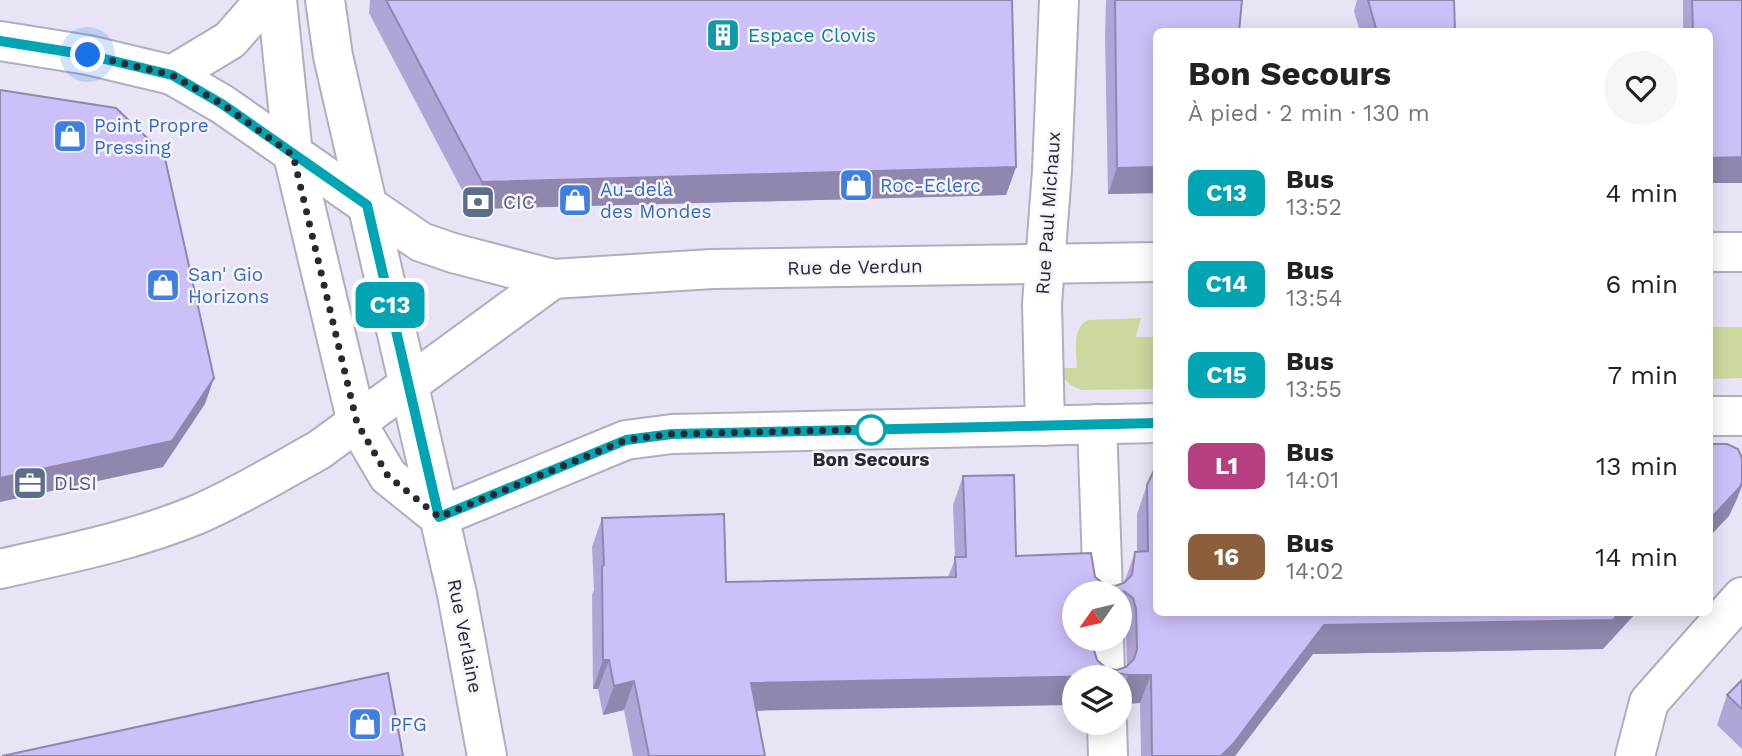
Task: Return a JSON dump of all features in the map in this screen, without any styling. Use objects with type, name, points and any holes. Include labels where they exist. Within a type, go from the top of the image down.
[{"type":"main road","points":[[172,75],[230,40],[265,0]]},
{"type":"main road","points":[[277,0],[293,155],[357,423],[388,476],[439,517],[626,440],[672,434],[1153,423]]},
{"type":"main road","name":"Rue Verlaine","points":[[325,0],[333,56],[457,594],[486,756]]},
{"type":"main road","name":"Rue Paul Michaux","points":[[1045,426],[1043,264],[1052,171],[1059,0]]},
{"type":"main road","name":"Rue de Verdun","points":[[0,41],[88,55],[172,75],[222,104],[421,242],[554,279],[712,269],[1153,262]]},
{"type":"main road","points":[[1713,253],[1742,252]]},
{"type":"main road","points":[[0,569],[103,546],[196,515],[319,450],[554,279]]},
{"type":"main road","points":[[1713,416],[1742,416]]},
{"type":"main road","points":[[1097,424],[1103,581]]},
{"type":"main road","points":[[1635,756],[1649,702],[1742,597]]},
{"type":"main road","points":[[1107,735],[1108,756]]},
{"type":"green space","points":[[1141,318],[1136,337],[1153,337],[1153,389],[1082,390],[1064,379],[1060,368],[1077,368],[1077,335],[1088,320]]},
{"type":"green space","points":[[1713,327],[1742,327],[1742,378],[1713,379]]},
{"type":"building","points":[[386,0],[1012,0],[1016,167],[482,182]]},
{"type":"building","points":[[1115,0],[1242,0],[1239,28],[1153,28],[1153,167],[1117,168]]},
{"type":"building","points":[[1368,0],[1454,0],[1455,28],[1376,28]]},
{"type":"building","points":[[1692,0],[1742,0],[1742,157],[1713,158],[1713,28],[1693,28]]},
{"type":"building","points":[[0,90],[116,108],[164,154],[214,378],[172,441],[0,478]]},
{"type":"building","points":[[1713,444],[1727,444],[1738,449],[1742,458],[1740,487],[1713,516]]},
{"type":"building","points":[[1153,472],[1153,616],[1616,616],[1613,620],[1324,625],[1221,756],[1152,756],[1151,675],[1132,675],[1132,665],[1128,665],[1134,659],[1137,649],[1132,581],[1126,581],[1132,575],[1135,552],[1148,551],[1147,485]]},
{"type":"building","points":[[1014,475],[1016,556],[1091,553],[1095,577],[1100,581],[1062,581],[1062,651],[1094,651],[1097,660],[1103,665],[1062,665],[1062,677],[751,683],[765,756],[649,756],[634,681],[614,686],[609,660],[603,660],[602,518],[724,514],[726,582],[956,577],[955,557],[966,557],[963,476]]},
{"type":"building","points":[[388,673],[403,756],[2,756]]},
{"type":"building","points":[[1742,680],[1742,709],[1727,695]]},
{"type":"bus line","name":"C13","points":[[0,41],[88,55],[172,75],[222,104],[367,205],[439,517],[626,440],[672,434],[1153,423]]},
{"type":"place","name":"Espace Clovis","points":[[723,35]]},
{"type":"place","name":"Point Propre Pressing","points":[[70,136]]},
{"type":"place","name":"Roc-Eclerc","points":[[856,185]]},
{"type":"place","name":"Au-delà des Mondes","points":[[575,200]]},
{"type":"place","name":"CIC","points":[[478,202]]},
{"type":"place","name":"San' Gio Horizons","points":[[163,285]]},
{"type":"place","name":"Bon Secours","points":[[871,430]]},
{"type":"place","name":"DLSI","points":[[30,483]]},
{"type":"place","name":"PFG","points":[[365,724]]},
{"type":"route","points":[[88,55],[172,75],[222,104],[293,155],[357,423],[388,476],[439,517],[626,440],[672,434],[883,429],[871,430]]}]
